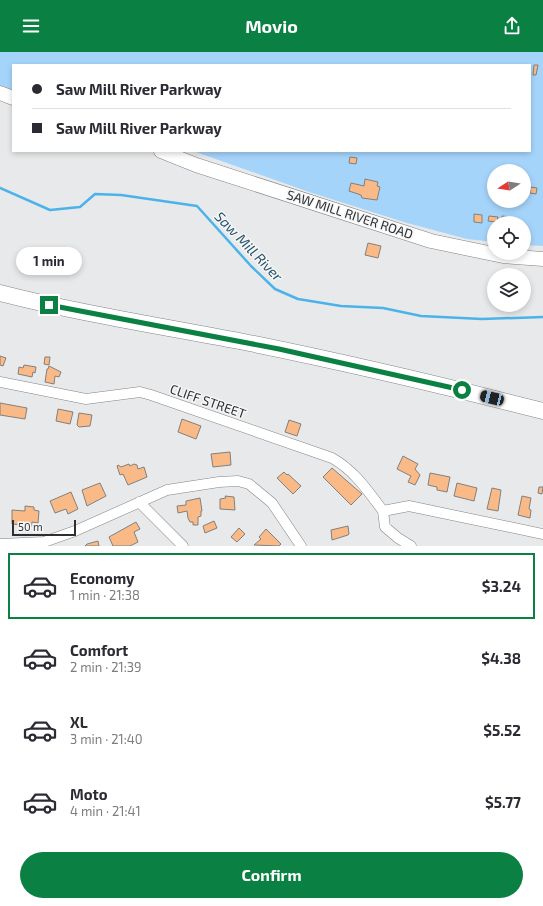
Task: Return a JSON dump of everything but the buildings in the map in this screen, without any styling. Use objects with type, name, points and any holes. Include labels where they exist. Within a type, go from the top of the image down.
[{"type":"highway","points":[[0,293],[64,308],[356,366],[543,411]]},
{"type":"highway","points":[[0,304],[70,320],[347,374],[543,422]]},
{"type":"main road","points":[[0,93],[12,98]]},
{"type":"main road","name":"SAW MILL RIVER ROAD","points":[[164,152],[196,165],[432,241],[503,256],[543,259]]},
{"type":"street","name":"CLIFF STREET","points":[[0,382],[86,399],[140,392],[151,395],[332,458],[346,466],[356,475],[383,511]]},
{"type":"street","points":[[0,544],[53,543],[167,490],[219,482],[238,481],[249,484],[272,503],[301,546]]},
{"type":"street","points":[[139,502],[183,546]]},
{"type":"street","points":[[411,546],[398,538],[385,527],[383,511],[410,506],[543,534]]},
{"type":"shaded area","points":[[0,52],[543,52],[543,246],[531,245],[531,216],[487,216],[487,241],[467,239],[407,223],[309,192],[196,152],[531,152],[531,64],[12,64],[12,90],[0,86]]},
{"type":"waterway","name":"Saw Mill River","points":[[0,188],[50,210],[80,207],[95,194],[121,195],[197,206],[251,266],[275,289],[298,299],[341,306],[383,308],[421,316],[482,319],[543,317]]},
{"type":"route","points":[[49,305],[279,349],[462,390]]}]
